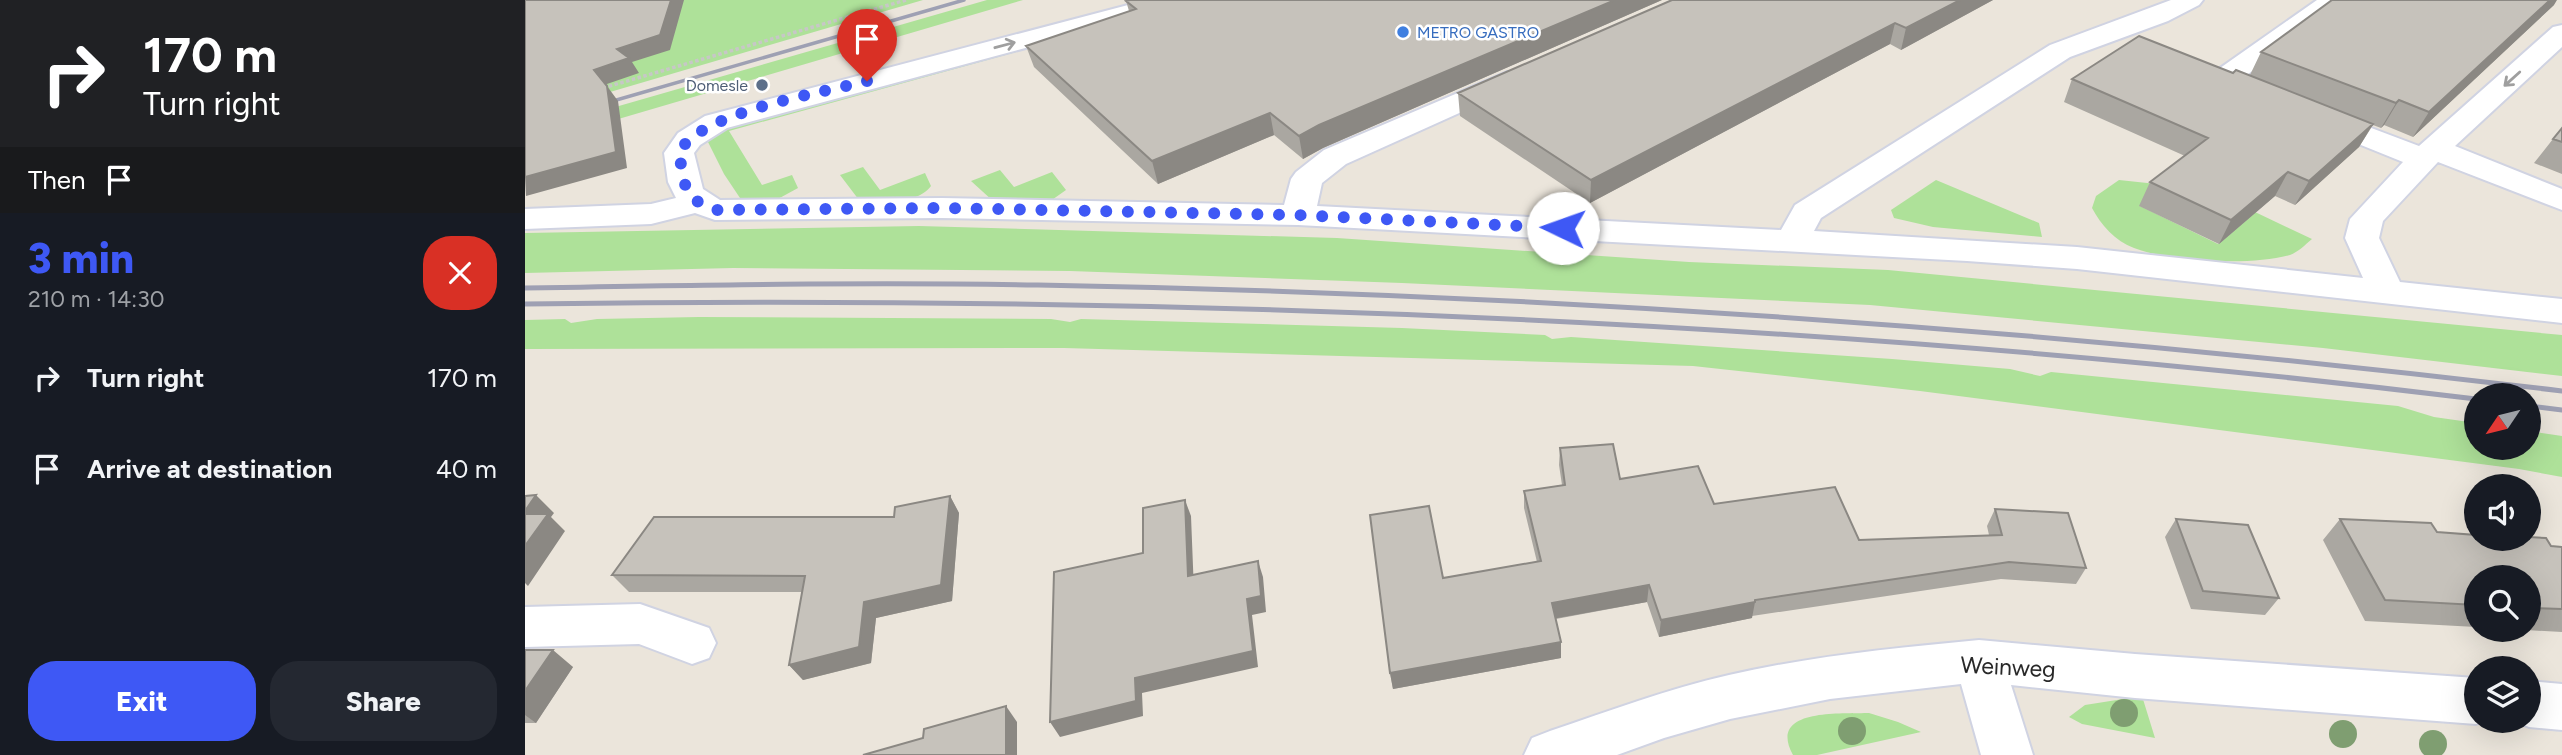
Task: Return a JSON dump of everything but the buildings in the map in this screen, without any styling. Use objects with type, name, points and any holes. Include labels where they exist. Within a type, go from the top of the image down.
[{"type":"street","points":[[867,81],[913,63],[978,30],[1083,0]]},
{"type":"street","points":[[696,203],[687,190],[679,153],[689,139],[716,122],[1177,0]]},
{"type":"street","points":[[1793,239],[1807,212],[2060,51],[2078,42],[2143,23],[2190,0]]},
{"type":"street","points":[[2248,89],[2223,79],[2334,0]]},
{"type":"street","points":[[2387,292],[2362,238],[2367,219],[2429,154],[2562,33]]},
{"type":"street","points":[[1298,215],[1307,179],[1335,157],[1532,70]]},
{"type":"street","points":[[2298,109],[2562,200]]},
{"type":"street","points":[[525,219],[651,214],[696,203],[715,210],[941,208],[1298,215],[1793,239],[2077,258],[2562,311]]},
{"type":"street","points":[[525,627],[640,624],[692,643]]},
{"type":"street","points":[[1979,661],[2007,755]]},
{"type":"street","name":"Weinweg","points":[[1550,755],[1664,715],[1730,697],[1830,677],[1979,661],[2135,676],[2464,700]]},
{"type":"street","points":[[2541,705],[2562,707]]},
{"type":"path","points":[[595,90],[906,0]]},
{"type":"green space","points":[[545,0],[923,0],[525,117],[525,3]]},
{"type":"green space","points":[[987,0],[1023,0],[615,120],[525,133]]},
{"type":"green space","points":[[1205,0],[729,131],[762,185],[792,175],[798,188],[776,200],[742,201],[724,174],[708,142],[719,132],[731,127]]},
{"type":"green space","points":[[863,167],[880,190],[925,173],[931,186],[917,197],[907,199],[859,200],[840,175]]},
{"type":"green space","points":[[1000,170],[1014,187],[1052,172],[1066,190],[1049,202],[993,201],[971,181]]},
{"type":"green space","points":[[1936,180],[2039,223],[2042,237],[1933,227],[1894,218],[1891,210]]},
{"type":"green space","points":[[2119,180],[2166,185],[2140,206],[2218,244],[2255,212],[2312,239],[2290,255],[2255,261],[2212,261],[2150,253],[2127,245],[2115,237],[2092,208],[2096,196]]},
{"type":"green space","points":[[919,226],[1337,238],[1689,262],[1888,270],[2562,335],[2562,376],[2323,348],[1870,305],[1402,283],[1070,271],[733,268],[525,273],[525,233]]},
{"type":"green space","points":[[565,319],[571,323],[597,319],[1051,319],[1070,322],[1081,319],[1402,328],[1892,359],[2010,369],[2040,376],[2051,372],[2398,406],[2434,417],[2464,421],[2464,460],[2541,460],[2541,433],[2562,436],[2562,477],[2519,469],[1920,391],[1693,366],[1064,348],[525,349],[525,320]]},
{"type":"green space","points":[[2142,696],[2155,738],[2082,724],[2069,717],[2085,705]]},
{"type":"green space","points":[[1869,713],[1921,732],[1817,755],[1793,755],[1788,740],[1790,729],[1798,721],[1825,714]]},
{"type":"railway","points":[[599,105],[964,0]]},
{"type":"railway","points":[[525,288],[846,284],[1038,285],[1610,306],[1992,333],[2372,369],[2562,391]]},
{"type":"railway","points":[[525,304],[1013,304],[1502,318],[1990,350],[2233,372],[2464,398]]},
{"type":"railway","points":[[2541,407],[2562,410]]},
{"type":"place","name":"METRO GASTRO","points":[[1403,32]]},
{"type":"place","name":"Domesle","points":[[762,85]]},
{"type":"route","points":[[867,81],[735,115],[700,131],[682,146],[679,153],[687,190],[696,203],[715,210],[736,211],[941,208],[1347,216],[1563,228]]}]
